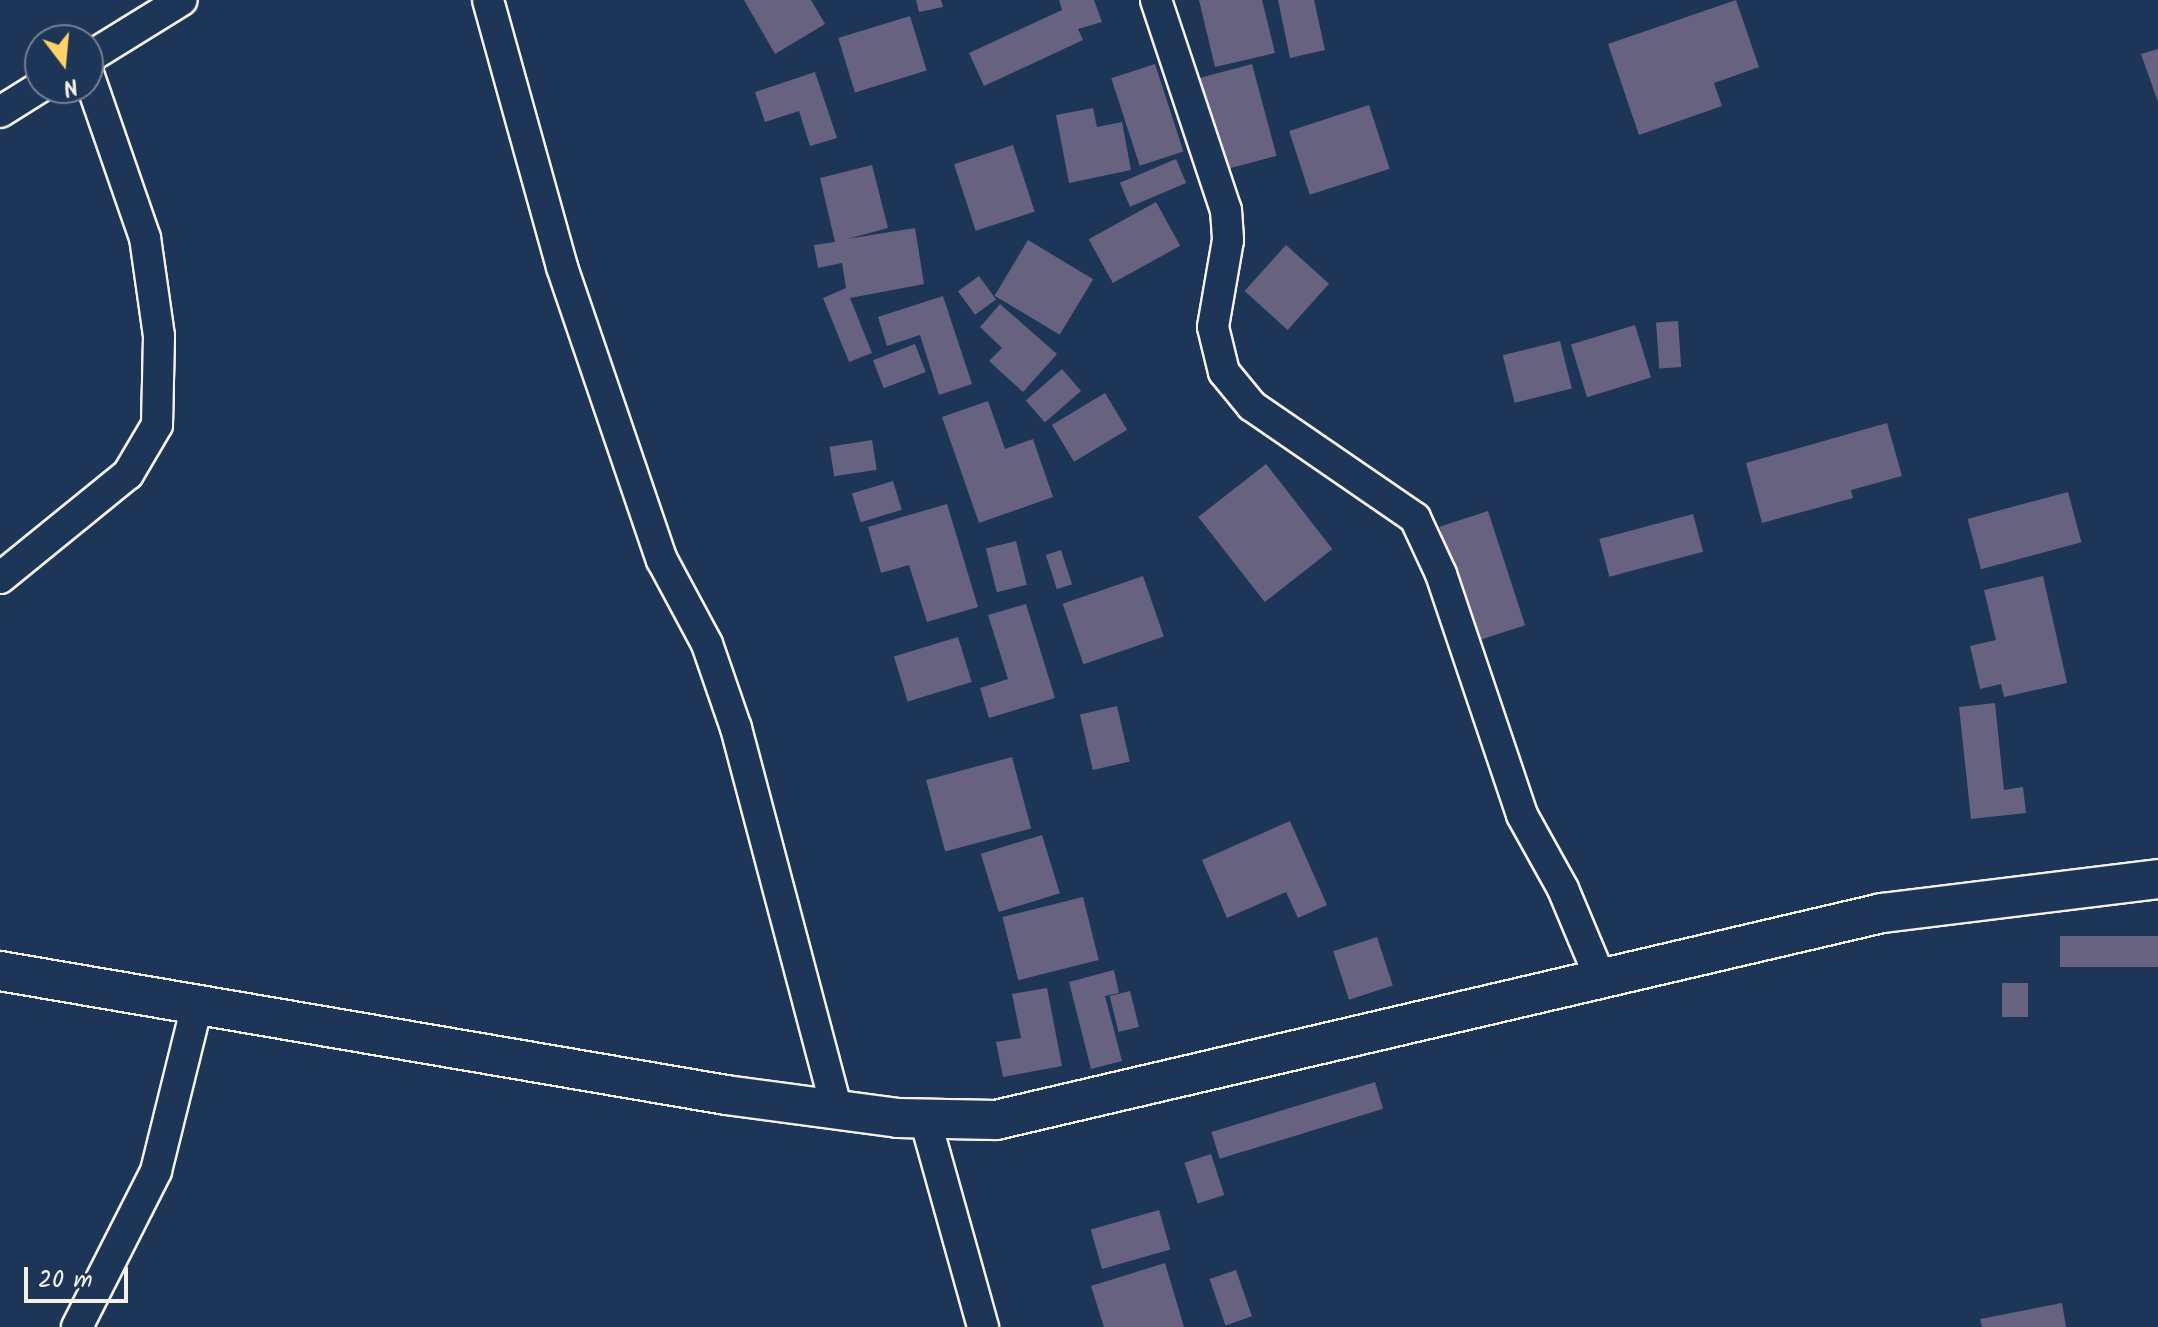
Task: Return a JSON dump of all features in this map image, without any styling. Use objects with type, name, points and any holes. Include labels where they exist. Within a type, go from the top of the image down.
[{"type":"street","points":[[104,48],[182,0]]},
{"type":"street","points":[[488,0],[587,340],[662,560],[707,644],[736,728],[836,1107]]},
{"type":"street","points":[[1156,0],[1226,210],[1228,240],[1213,327],[1224,372],[1252,406],[1415,518],[1441,574],[1522,815],[1563,889],[1601,980]]},
{"type":"street","points":[[0,112],[24,97]]},
{"type":"street","points":[[0,578],[128,474],[157,425],[159,336],[145,238],[99,104]]},
{"type":"street","points":[[0,971],[726,1095],[925,1119],[996,1120],[1882,913],[2158,879]]},
{"type":"street","points":[[77,1327],[156,1171],[197,1005]]},
{"type":"street","points":[[925,1119],[983,1327]]},
{"type":"building","points":[[744,0],[811,0],[825,24],[775,54]]},
{"type":"building","points":[[916,0],[941,0],[943,7],[919,12]]},
{"type":"building","points":[[1059,0],[1094,0],[1102,22],[1078,29],[1083,40],[984,86],[969,53],[1062,10]]},
{"type":"building","points":[[1199,0],[1262,0],[1275,53],[1215,67]]},
{"type":"building","points":[[1278,0],[1314,0],[1325,50],[1290,58]]},
{"type":"building","points":[[1736,0],[1759,67],[1714,83],[1722,106],[1639,135],[1608,44]]},
{"type":"building","points":[[910,16],[927,71],[855,92],[838,38]]},
{"type":"building","points":[[2158,49],[2158,102],[2141,54]]},
{"type":"building","points":[[1155,64],[1183,151],[1140,166],[1111,78]]},
{"type":"building","points":[[1252,64],[1277,156],[1220,171],[1195,79]]},
{"type":"building","points":[[815,72],[837,138],[810,146],[799,111],[765,122],[755,92]]},
{"type":"building","points":[[1369,105],[1390,169],[1310,195],[1289,131]]},
{"type":"building","points":[[1093,108],[1097,127],[1122,122],[1131,170],[1069,183],[1056,115]]},
{"type":"building","points":[[1013,145],[1035,212],[976,231],[954,164]]},
{"type":"building","points":[[1176,159],[1186,183],[1130,207],[1120,183]]},
{"type":"building","points":[[872,165],[888,228],[847,239],[915,228],[924,284],[850,298],[872,353],[849,362],[823,298],[846,288],[842,263],[818,268],[814,245],[835,242],[820,178]]},
{"type":"building","points":[[1156,202],[1180,246],[1113,283],[1089,239]]},
{"type":"building","points":[[1028,240],[1093,279],[1060,335],[995,296]]},
{"type":"building","points":[[1286,245],[1329,284],[1288,330],[1245,291]]},
{"type":"building","points":[[979,276],[996,299],[975,315],[958,291]]},
{"type":"building","points":[[943,296],[972,384],[939,395],[920,335],[887,346],[878,317]]},
{"type":"building","points":[[1000,304],[1057,354],[1023,392],[989,361],[1002,348],[980,327]]},
{"type":"building","points":[[1678,321],[1681,367],[1659,368],[1656,323]]},
{"type":"building","points":[[1635,325],[1651,378],[1587,397],[1571,345]]},
{"type":"building","points":[[1560,341],[1572,389],[1515,403],[1503,355]]},
{"type":"building","points":[[915,344],[926,372],[884,388],[873,360]]},
{"type":"building","points":[[1062,369],[1081,391],[1045,422],[1026,400]]},
{"type":"building","points":[[1105,393],[1127,430],[1074,462],[1052,425]]},
{"type":"building","points":[[988,401],[1005,449],[1033,439],[1053,497],[979,523],[942,417]]},
{"type":"building","points":[[1887,423],[1902,476],[1851,490],[1853,498],[1762,523],[1746,463]]},
{"type":"building","points":[[872,440],[877,470],[834,476],[830,447]]},
{"type":"building","points":[[1266,464],[1332,549],[1265,602],[1198,517]]},
{"type":"building","points":[[893,481],[902,510],[861,522],[852,494]]},
{"type":"building","points":[[2068,492],[2081,542],[1981,569],[1968,519]]},
{"type":"building","points":[[947,504],[978,607],[927,622],[909,565],[881,573],[868,527]]},
{"type":"building","points":[[1488,511],[1525,625],[1477,641],[1439,527]]},
{"type":"building","points":[[1693,514],[1703,552],[1609,577],[1599,539]]},
{"type":"building","points":[[1016,541],[1027,585],[997,592],[986,548]]},
{"type":"building","points":[[1061,550],[1072,584],[1057,589],[1046,555]]},
{"type":"building","points":[[1143,576],[1164,637],[1083,664],[1063,604]]},
{"type":"building","points":[[2043,576],[2067,683],[2004,697],[2001,684],[1980,689],[1970,646],[1996,640],[1984,590]]},
{"type":"building","points":[[1026,604],[1055,698],[989,718],[980,688],[1008,679],[988,615]]},
{"type":"building","points":[[958,637],[972,682],[908,702],[894,657]]},
{"type":"building","points":[[1995,703],[2004,790],[2023,787],[2026,813],[1971,819],[1959,707]]},
{"type":"building","points":[[1117,706],[1130,762],[1093,770],[1080,715]]},
{"type":"building","points":[[1012,757],[1031,828],[945,852],[926,780]]},
{"type":"building","points":[[1290,821],[1327,905],[1298,918],[1286,892],[1227,918],[1202,860]]},
{"type":"building","points":[[1042,835],[1060,893],[999,912],[981,854]]},
{"type":"building","points":[[1083,897],[1099,960],[1018,980],[1002,917]]},
{"type":"building","points":[[2060,936],[2158,936],[2158,967],[2060,967]]},
{"type":"building","points":[[1377,937],[1393,986],[1349,1000],[1333,951]]},
{"type":"building","points":[[1114,970],[1119,993],[1105,996],[1122,1061],[1091,1069],[1069,982]]},
{"type":"building","points":[[2002,983],[2028,983],[2028,1017],[2002,1017]]},
{"type":"building","points":[[1047,988],[1062,1066],[1003,1077],[996,1042],[1021,1038],[1012,994]]},
{"type":"building","points":[[1130,991],[1139,1027],[1119,1032],[1110,996]]},
{"type":"building","points":[[1375,1082],[1383,1109],[1220,1159],[1211,1132]]},
{"type":"building","points":[[1211,1154],[1224,1195],[1198,1204],[1184,1163]]},
{"type":"building","points":[[1159,1210],[1170,1249],[1102,1269],[1091,1230]]},
{"type":"building","points":[[1165,1263],[1184,1327],[1104,1327],[1091,1286]]},
{"type":"building","points":[[1236,1270],[1252,1316],[1225,1325],[1210,1279]]},
{"type":"building","points":[[2062,1303],[2066,1327],[1982,1327],[1980,1319]]}]
